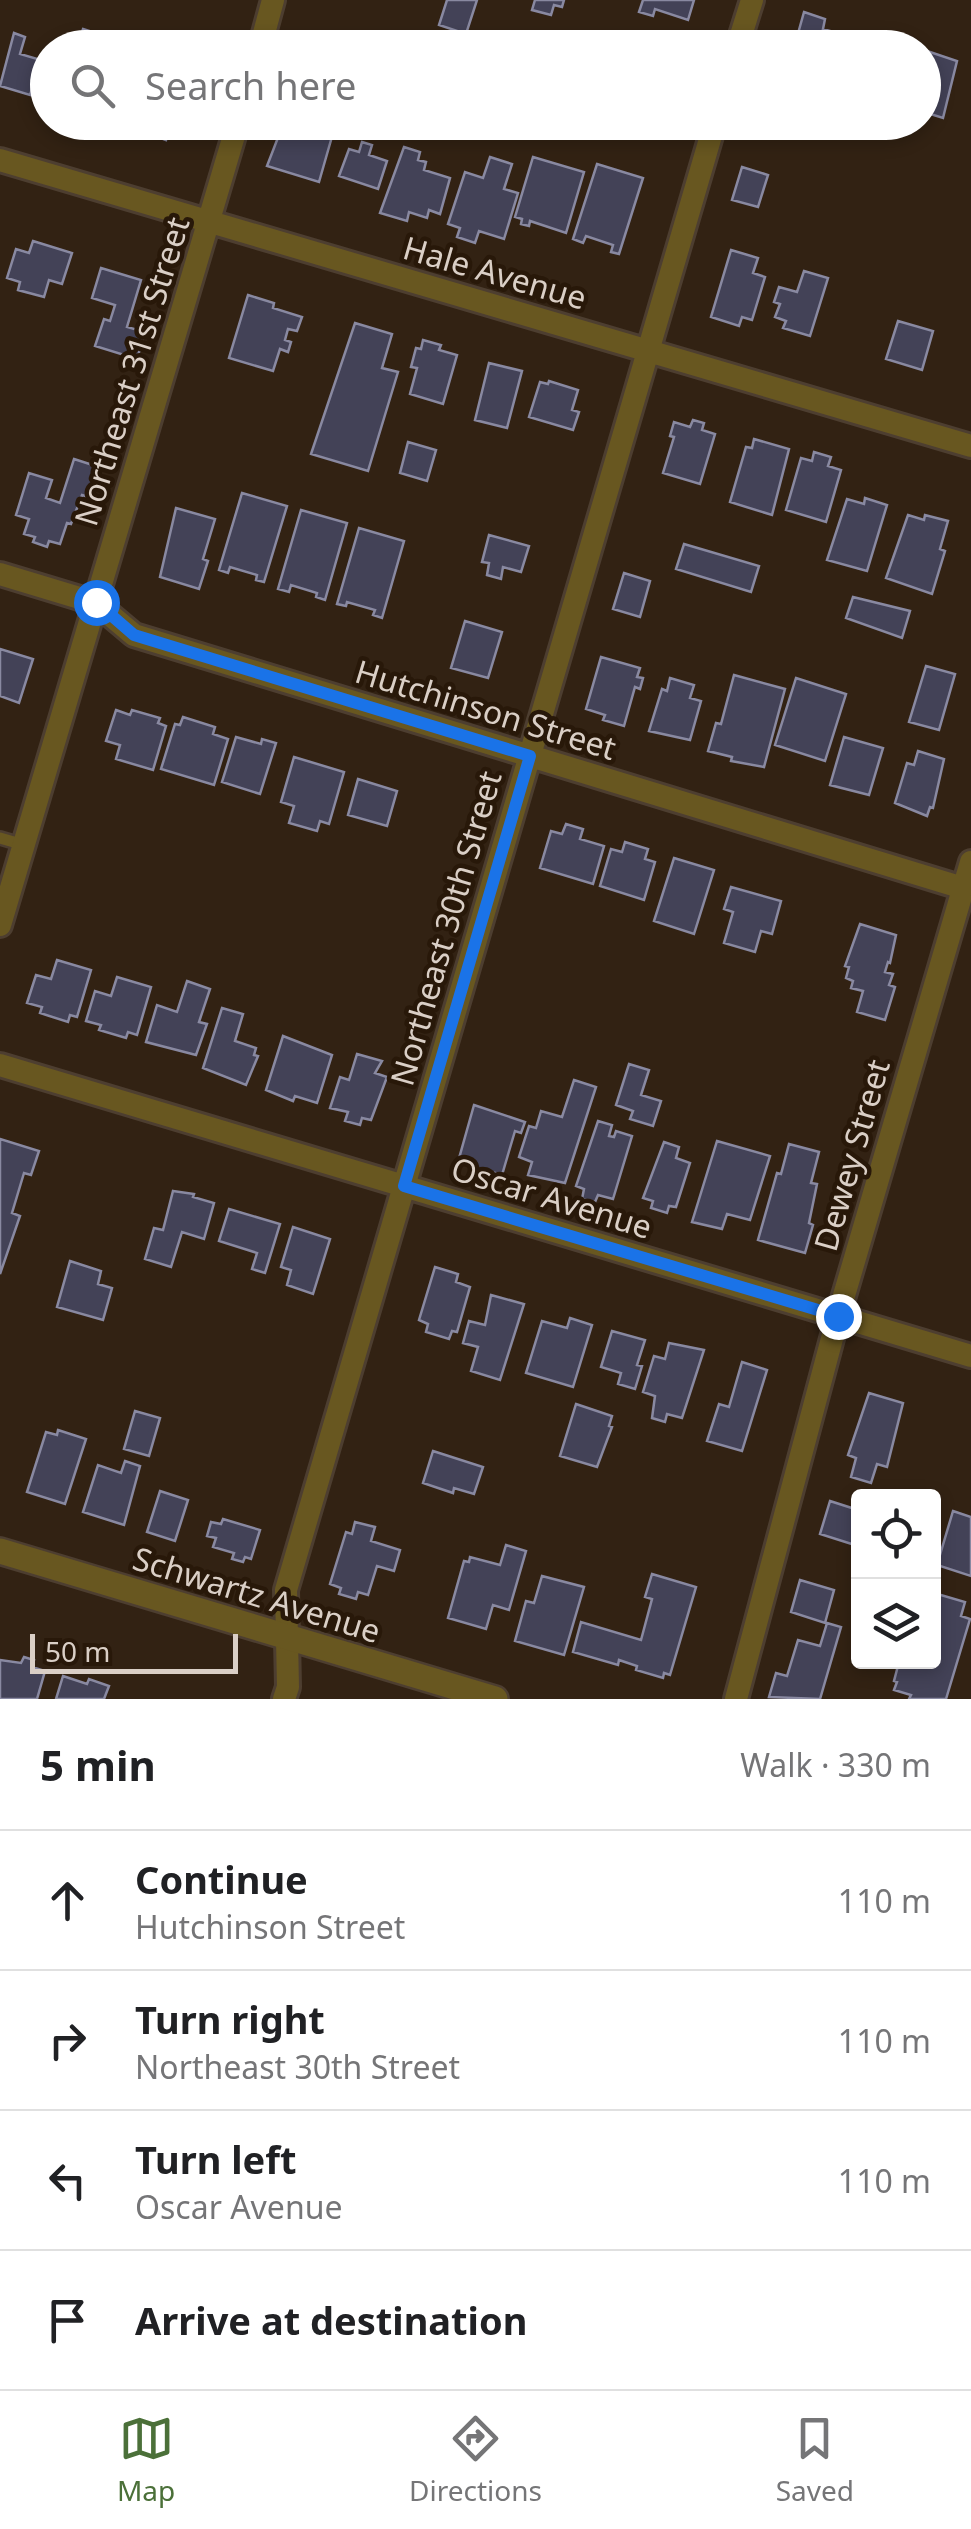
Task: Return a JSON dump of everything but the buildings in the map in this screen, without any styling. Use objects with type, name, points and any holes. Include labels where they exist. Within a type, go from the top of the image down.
[{"type":"street","points":[[265,30],[273,0]]},
{"type":"street","points":[[743,30],[752,0]]},
{"type":"street","name":"Northeast 31st Street","points":[[0,925],[233,140]]},
{"type":"street","name":"Northeast 30th Street","points":[[284,1699],[288,1687],[286,1590],[710,140]]},
{"type":"street","name":"Hale Avenue","points":[[0,160],[971,446]]},
{"type":"street","name":"Hutchinson Street","points":[[0,574],[96,602],[134,635],[963,888]]},
{"type":"street","name":"Dewey Street","points":[[736,1699],[838,1316],[971,862]]},
{"type":"street","name":"Oscar Avenue","points":[[0,1065],[971,1356]]},
{"type":"street","name":"Schwartz Avenue","points":[[0,1551],[495,1699]]},
{"type":"lane","points":[[0,838],[24,845]]},
{"type":"route","points":[[96,602],[134,635],[530,756],[404,1186],[838,1316]]}]
